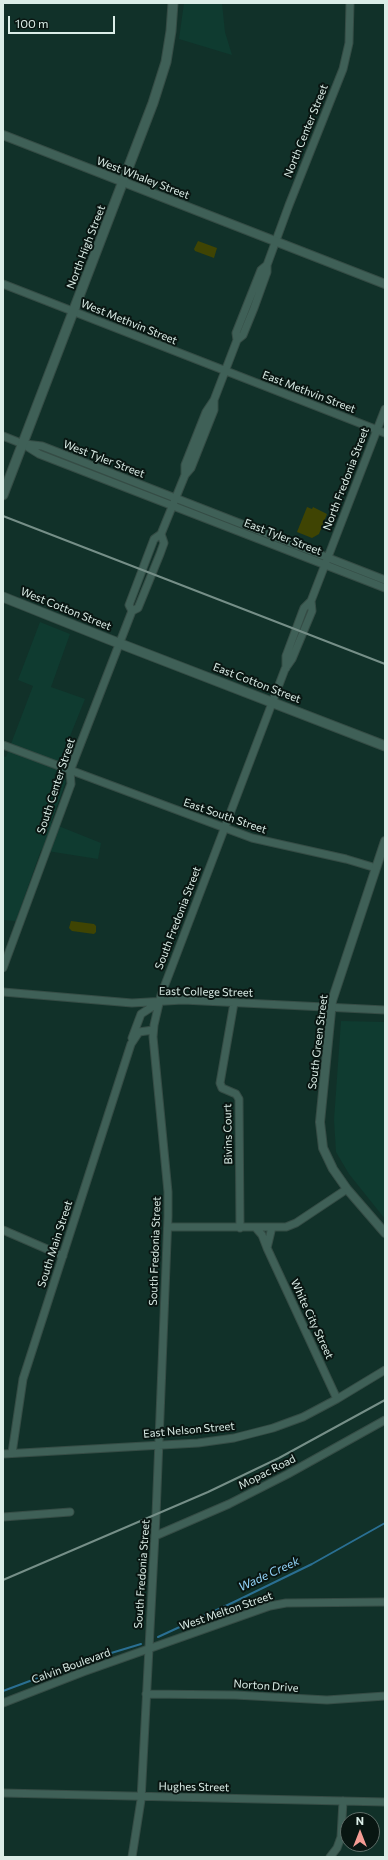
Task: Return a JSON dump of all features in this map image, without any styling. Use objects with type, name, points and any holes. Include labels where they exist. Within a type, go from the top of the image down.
[{"type":"main road","name":"North High Street","points":[[3,495],[153,103],[166,62],[171,31],[173,3]]},
{"type":"main road","name":"West Cotton Street","points":[[3,597],[120,644]]},
{"type":"main road","name":"East Cotton Street","points":[[120,644],[385,746]]},
{"type":"street","name":"North Center Street","points":[[143,569],[154,539],[161,534],[185,475],[191,468],[214,410],[214,400],[237,340],[236,332],[261,270],[267,265],[345,62],[350,39],[350,3]]},
{"type":"street","name":"West Whaley Street","points":[[3,135],[385,284]]},
{"type":"street","name":"West Methvin Street","points":[[3,284],[225,372]]},
{"type":"street","name":"East Methvin Street","points":[[225,372],[385,433]]},
{"type":"street","name":"North Fredonia Street","points":[[299,631],[304,608],[311,601],[385,409]]},
{"type":"street","name":"West Tyler Street","points":[[3,436],[23,444],[39,454],[173,506]]},
{"type":"street","name":"West Tyler Street","points":[[23,444],[42,446],[176,498]]},
{"type":"street","name":"East Tyler Street","points":[[176,498],[385,580]]},
{"type":"street","name":"East Tyler Street","points":[[173,506],[385,588]]},
{"type":"street","name":"North Center Street","points":[[152,573],[164,542],[161,534]]},
{"type":"street","name":"South Center Street","points":[[132,611],[129,605],[143,569]]},
{"type":"street","name":"South Center Street","points":[[3,968],[71,784],[70,771],[132,611],[138,608],[152,573]]},
{"type":"street","name":"South Fredonia Street","points":[[132,1857],[141,1796],[155,1536],[168,1227],[168,1192],[153,1030],[160,1002],[224,828],[286,669],[286,656],[299,631]]},
{"type":"street","name":"East South Street","points":[[3,745],[262,841],[346,859],[376,868]]},
{"type":"street","name":"South Green Street","points":[[385,841],[332,997],[321,1114],[321,1136],[326,1156],[347,1189],[385,1233]]},
{"type":"street","name":"East College Street","points":[[3,992],[126,1003],[177,1000],[385,1010]]},
{"type":"street","name":"South Main Street","points":[[12,1453],[24,1379],[131,1044],[132,1034],[139,1017],[160,1002]]},
{"type":"street","name":"Bivins Court","points":[[234,1002],[220,1083],[222,1088],[236,1094],[239,1099],[240,1228]]},
{"type":"street","name":"South Main Street","points":[[131,1044],[139,1032],[153,1030]]},
{"type":"street","points":[[168,1227],[286,1227],[293,1225],[347,1189]]},
{"type":"street","points":[[267,1248],[272,1227]]},
{"type":"street","name":"White City Street","points":[[256,1228],[262,1235],[337,1399]]},
{"type":"street","points":[[3,1230],[63,1256]]},
{"type":"street","name":"East Nelson Street","points":[[3,1454],[219,1441],[249,1435],[288,1423],[337,1399],[385,1370]]},
{"type":"street","name":"Mopac Road","points":[[155,1536],[229,1504],[340,1447],[385,1420]]},
{"type":"street","points":[[3,1517],[70,1512]]},
{"type":"street","name":"West Melton Street","points":[[148,1650],[275,1605],[385,1602]]},
{"type":"street","name":"Calvin Boulevard","points":[[3,1703],[83,1672],[148,1650]]},
{"type":"street","name":"Norton Drive","points":[[146,1694],[231,1694],[327,1700],[385,1696]]},
{"type":"street","name":"Hughes Street","points":[[3,1793],[385,1802]]},
{"type":"street","points":[[330,1857],[337,1848],[342,1835],[343,1801]]},
{"type":"shaded area","points":[[184,3],[222,3],[225,32],[232,55],[179,39]]},
{"type":"shaded area","points":[[40,622],[70,634],[51,687],[85,699],[54,776],[66,781],[51,823],[101,843],[98,859],[41,850],[16,921],[3,920],[3,756],[6,757],[33,686],[18,680]]},
{"type":"shaded area","points":[[341,1021],[385,1022],[385,1219],[349,1174],[336,1152],[334,1120]]},
{"type":"green space","points":[[198,241],[217,248],[214,258],[195,251],[194,249]]},
{"type":"green space","points":[[307,507],[312,509],[313,507],[327,514],[319,534],[312,538],[297,532]]},
{"type":"green space","points":[[71,921],[94,924],[96,926],[96,932],[94,934],[72,931],[69,928]]},
{"type":"waterway","name":"Wade Creek","points":[[158,1637],[312,1564],[385,1523]]},
{"type":"waterway","name":"Wade Creek","points":[[3,1691],[78,1663],[141,1644]]},
{"type":"railway","points":[[3,516],[385,664]]},
{"type":"railway","points":[[3,1580],[208,1492],[279,1458],[385,1400]]}]
